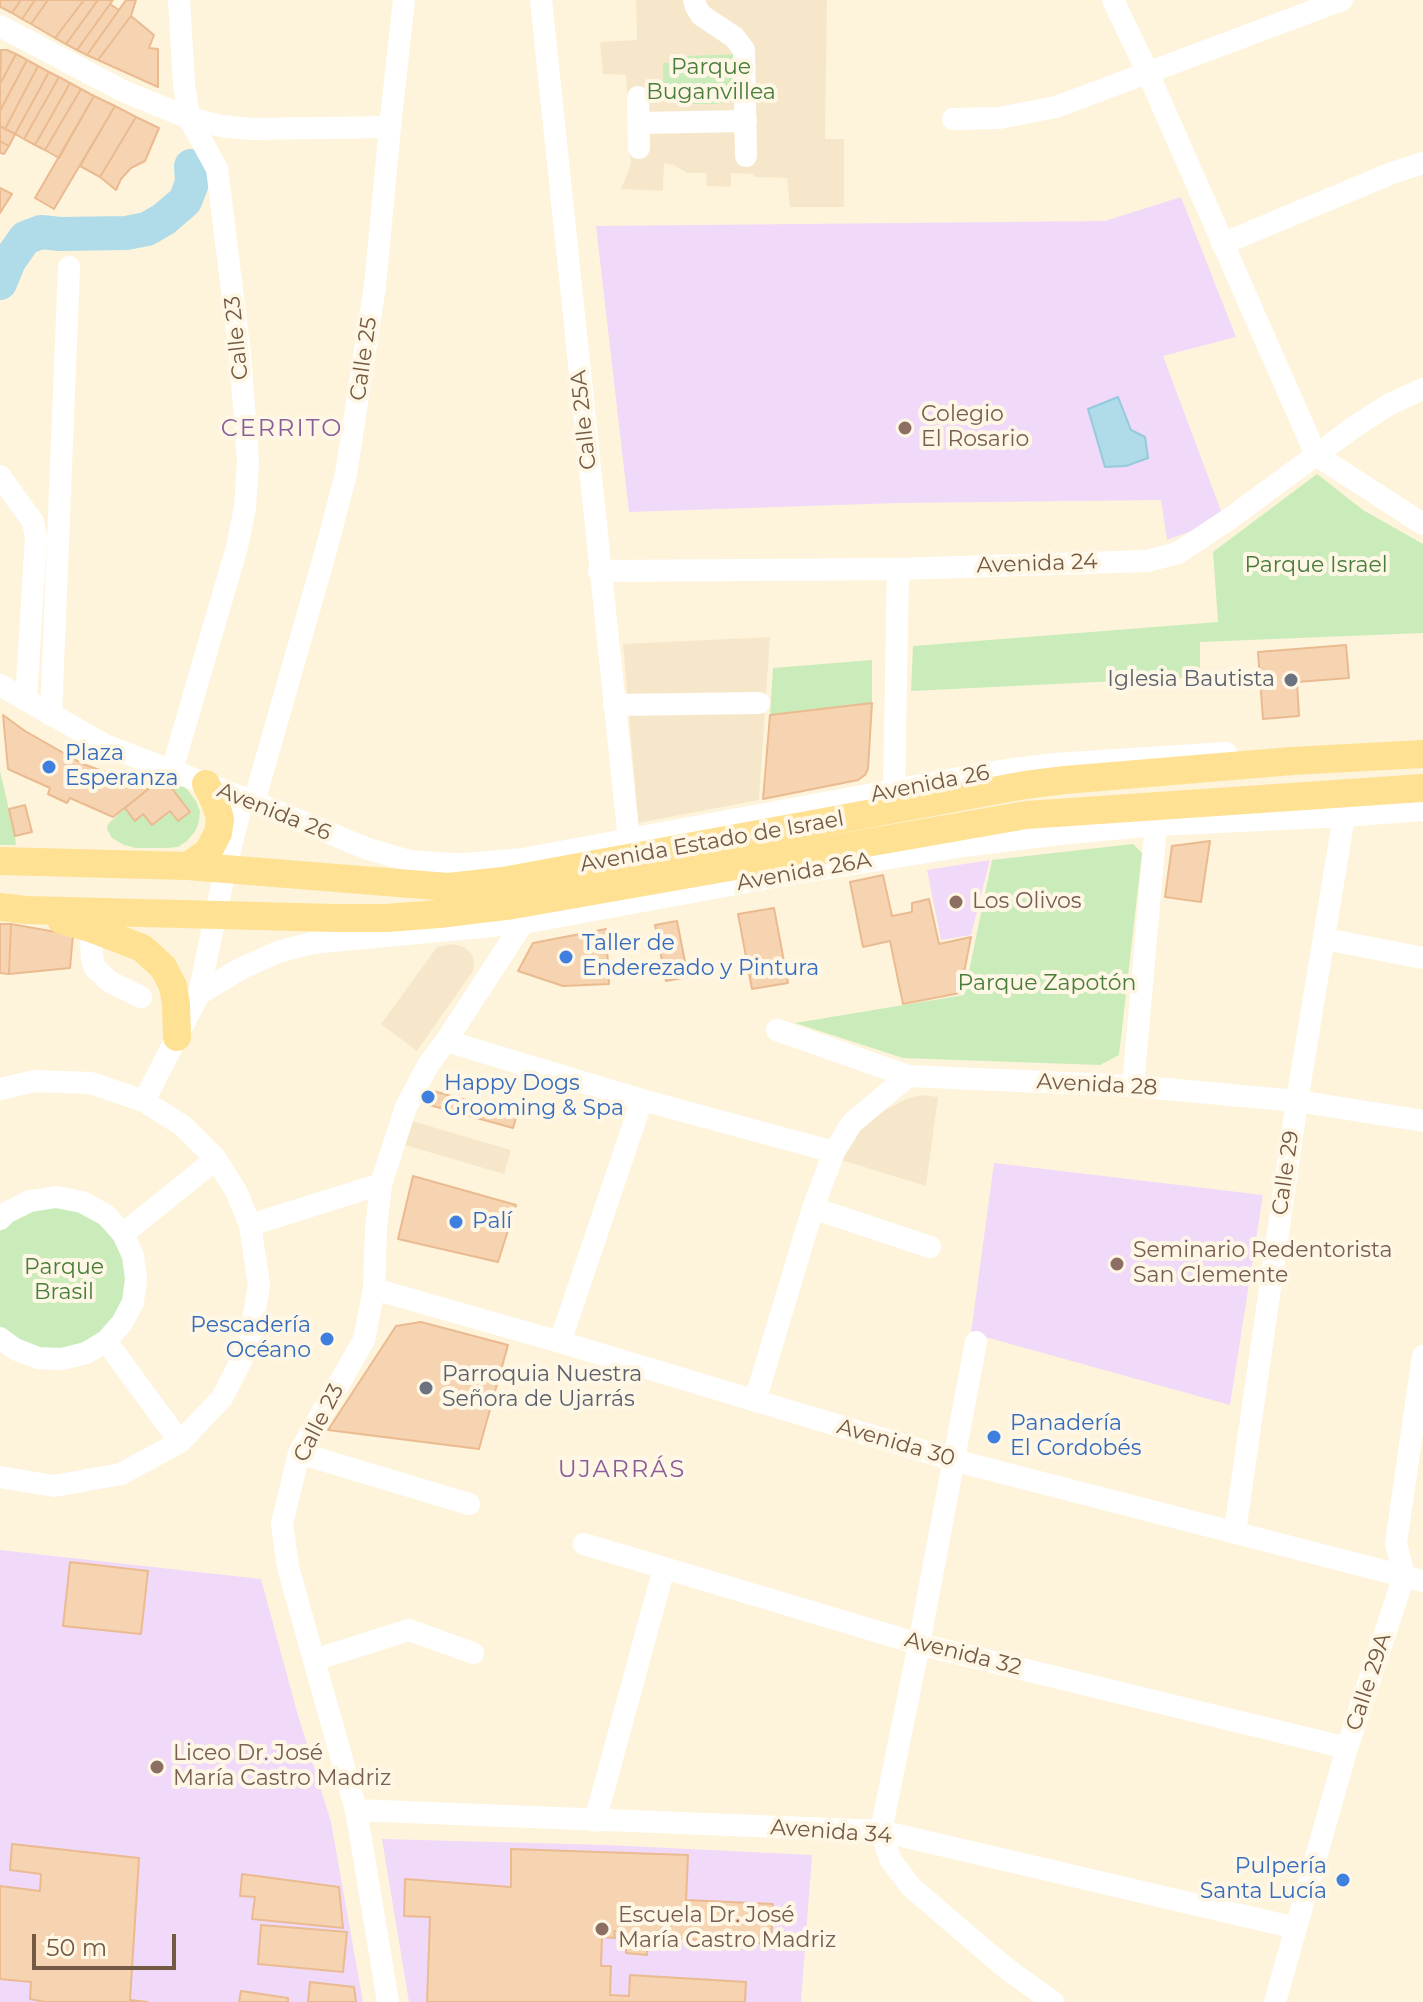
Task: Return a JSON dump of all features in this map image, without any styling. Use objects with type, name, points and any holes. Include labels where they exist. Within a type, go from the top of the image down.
[{"type":"main road","points":[[1376,743],[1422,754]]},
{"type":"main road","points":[[1184,770],[1236,752]]},
{"type":"main road","name":"Avenida Estado de Israel","points":[[0,861],[188,866],[448,887],[503,881],[1025,785],[1184,770],[1422,754]]},
{"type":"main road","points":[[188,866],[208,852],[218,833],[220,819],[206,784]]},
{"type":"main road","name":"Avenida Estado de Israel","points":[[13,908],[335,918],[439,914],[513,905],[1026,815],[1423,788]]},
{"type":"main road","points":[[13,908],[90,928],[142,948],[163,967],[173,986],[177,1037]]},
{"type":"street","name":"Calle 23","points":[[172,770],[237,547],[245,508],[248,461],[240,354],[217,169],[189,118],[179,0]]},
{"type":"street","name":"Calle 25","points":[[144,1101],[199,994],[225,870],[325,554],[346,474],[375,286],[404,0]]},
{"type":"street","name":"Calle 25A","points":[[541,0],[629,840]]},
{"type":"street","points":[[694,0],[701,15],[734,37],[744,50],[746,156]]},
{"type":"street","points":[[1113,0],[1316,455],[1423,524]]},
{"type":"street","points":[[953,119],[999,118],[1056,107],[1342,0]]},
{"type":"street","points":[[2,32],[123,91],[189,118],[221,126],[251,129],[390,127]]},
{"type":"street","points":[[638,97],[639,148]]},
{"type":"street","points":[[639,123],[746,121]]},
{"type":"street","points":[[1222,244],[1423,163]]},
{"type":"street","points":[[51,715],[69,267]]},
{"type":"street","name":"Avenida 24","points":[[599,571],[898,569],[1147,561],[1178,553],[1354,427],[1390,404],[1423,389]]},
{"type":"street","points":[[0,476],[33,522],[36,537],[26,700]]},
{"type":"street","points":[[894,791],[898,569]]},
{"type":"street","name":"Avenida 26","points":[[0,685],[105,745],[368,849],[410,861],[465,864],[523,859],[975,775],[1055,764],[1423,740]]},
{"type":"street","points":[[614,705],[759,703]]},
{"type":"street","name":"Avenida 26A","points":[[199,994],[240,969],[278,952],[312,943],[523,923],[785,875],[1059,834],[1156,825],[1423,810]]},
{"type":"street","name":"Calle 29","points":[[1235,1531],[1297,1101],[1344,816]]},
{"type":"street","points":[[1133,1086],[1156,825]]},
{"type":"street","name":"Calle 23","points":[[388,2002],[356,1810],[288,1567],[282,1524],[299,1453],[364,1340],[374,1289],[381,1184],[406,1107],[428,1065],[523,923]]},
{"type":"street","points":[[90,928],[95,968],[110,982],[141,997]]},
{"type":"street","points":[[1325,939],[1423,958]]},
{"type":"street","name":"Avenida 28","points":[[777,1030],[908,1076],[1133,1086],[1297,1101],[1423,1121]]},
{"type":"street","points":[[446,1041],[642,1100],[834,1152]]},
{"type":"street","points":[[755,1401],[813,1208],[834,1152],[852,1123],[908,1076]]},
{"type":"street","points":[[0,1089],[35,1081],[91,1083],[144,1101],[183,1126],[216,1159],[236,1191],[250,1225],[259,1285],[249,1345],[222,1398],[180,1442],[121,1474],[54,1486],[0,1477]]},
{"type":"street","points":[[560,1342],[642,1100]]},
{"type":"street","points":[[123,1234],[216,1159]]},
{"type":"street","points":[[250,1225],[381,1184]]},
{"type":"street","points":[[0,1338],[15,1349],[38,1358],[62,1359],[86,1353],[106,1341],[122,1323],[133,1302],[136,1279],[133,1256],[123,1234],[106,1215],[82,1202],[56,1197],[30,1201],[2,1213]]},
{"type":"street","points":[[813,1208],[930,1247]]},
{"type":"street","name":"Avenida 30","points":[[374,1289],[953,1460],[1414,1578]]},
{"type":"street","points":[[106,1341],[180,1442]]},
{"type":"street","points":[[976,1342],[881,1831],[890,1859],[911,1887],[1007,1969],[1053,2002]]},
{"type":"street","name":"Calle 29A","points":[[1275,2002],[1347,1748],[1414,1578],[1396,1543],[1417,1442],[1423,1356]]},
{"type":"street","points":[[299,1453],[469,1504]]},
{"type":"street","name":"Avenida 32","points":[[584,1544],[919,1644],[1347,1748]]},
{"type":"street","points":[[595,1821],[664,1568]]},
{"type":"street","points":[[314,1660],[409,1630],[473,1653]]},
{"type":"street","name":"Avenida 34","points":[[356,1810],[881,1831],[1296,1928]]},
{"type":"shaded area","points":[[636,0],[827,0],[825,139],[844,139],[844,207],[790,207],[787,178],[731,173],[731,187],[707,186],[706,173],[687,173],[664,163],[663,191],[621,189],[631,164],[626,75],[603,74],[600,42],[637,40]]},
{"type":"shaded area","name":"Colegio El Rosario","points":[[1181,197],[1236,337],[1163,356],[1224,519],[1167,540],[1161,500],[897,503],[629,512],[596,226],[1105,221]]},
{"type":"shaded area","points":[[770,637],[759,800],[638,823],[623,644]]},
{"type":"shaded area","name":"Los Olivos","points":[[990,860],[971,935],[941,940],[927,870]]},
{"type":"shaded area","points":[[453,944],[464,947],[472,954],[473,971],[417,1051],[381,1024],[437,947]]},
{"type":"shaded area","points":[[922,1095],[938,1097],[926,1186],[838,1159],[850,1138],[877,1114],[906,1099]]},
{"type":"shaded area","points":[[412,1121],[511,1150],[504,1174],[405,1145]]},
{"type":"shaded area","name":"Seminario Redentorista San Clemente","points":[[994,1163],[1263,1195],[1230,1405],[971,1333]]},
{"type":"shaded area","name":"Liceo Dr. José María Castro Madriz","points":[[0,1550],[261,1579],[331,1822],[363,2002],[0,2002]]},
{"type":"shaded area","name":"Escuela Dr. José María Castro Madriz","points":[[382,1839],[812,1855],[801,2002],[409,2002]]},
{"type":"green space","name":"Parque Buganvillea","points":[[744,54],[740,95],[731,102],[688,104],[667,97],[663,87],[663,63],[685,63],[685,56]]},
{"type":"green space","name":"Parque Israel","points":[[1317,474],[1363,510],[1423,544],[1423,633],[1200,642],[1200,677],[911,691],[913,646],[1218,622],[1213,552]]},
{"type":"green space","points":[[872,660],[872,703],[770,715],[773,668]]},
{"type":"green space","points":[[0,771],[15,836],[16,845],[0,845]]},
{"type":"green space","points":[[163,777],[186,788],[200,811],[196,830],[187,841],[178,847],[136,848],[112,838],[108,824],[125,808],[134,820],[143,814],[152,825],[170,811],[178,821],[190,812]]},
{"type":"green space","name":"Parque Zapotón","points":[[1133,844],[1142,853],[1119,1055],[1100,1065],[903,1058],[795,1023],[964,995],[992,860]]},
{"type":"green space","name":"Parque Brasil","points":[[61,1206],[99,1220],[123,1251],[128,1291],[111,1327],[78,1349],[38,1350],[0,1327],[0,1231],[22,1213]]},
{"type":"water","points":[[1118,397],[1131,430],[1145,437],[1148,458],[1126,466],[1105,467],[1088,409]]},
{"type":"building","points":[[0,0],[21,0],[12,13],[0,7]]},
{"type":"building","points":[[21,0],[35,0],[22,19],[12,13]]},
{"type":"building","points":[[35,0],[48,0],[31,24],[22,19]]},
{"type":"building","points":[[48,0],[84,0],[55,38],[31,24]]},
{"type":"building","points":[[84,0],[98,0],[66,44],[55,38]]},
{"type":"building","points":[[98,0],[113,0],[77,50],[66,44]]},
{"type":"building","points":[[126,0],[136,0],[131,16],[98,60],[87,55]]},
{"type":"building","points":[[110,4],[119,10],[87,55],[77,50]]},
{"type":"building","points":[[131,16],[154,35],[149,48],[158,49],[158,87],[98,60]]},
{"type":"building","points":[[1,50],[16,54],[0,84]]},
{"type":"building","points":[[16,54],[27,60],[0,111],[0,84]]},
{"type":"building","points":[[27,60],[38,66],[5,129],[0,126],[0,111]]},
{"type":"building","points":[[38,66],[49,72],[15,134],[5,129]]},
{"type":"building","points":[[49,72],[59,77],[24,139],[15,134]]},
{"type":"building","points":[[59,77],[70,83],[35,145],[24,139]]},
{"type":"building","points":[[70,83],[81,89],[45,150],[35,145]]},
{"type":"building","points":[[81,89],[94,96],[59,158],[45,150]]},
{"type":"building","points":[[94,96],[115,106],[54,209],[35,198]]},
{"type":"building","points":[[115,106],[136,117],[100,177],[80,166]]},
{"type":"building","points":[[136,117],[159,128],[145,161],[131,168],[116,190],[100,177]]},
{"type":"building","points":[[0,126],[15,134],[9,146],[0,141]]},
{"type":"building","points":[[0,141],[9,146],[4,154],[0,153]]},
{"type":"building","points":[[0,188],[12,194],[0,213]]},
{"type":"building","name":"Iglesia Bautista","points":[[1346,645],[1349,678],[1297,682],[1299,716],[1263,719],[1258,652]]},
{"type":"building","points":[[872,703],[868,769],[865,775],[858,780],[763,799],[770,715]]},
{"type":"building","name":"Plaza Esperanza","points":[[3,715],[83,764],[151,787],[113,817],[70,798],[67,803],[48,794],[50,788],[8,769]]},
{"type":"building","points":[[163,777],[190,812],[178,821],[170,811],[152,825],[143,814],[135,821],[125,808]]},
{"type":"building","name":"Plaza Esperanza","points":[[25,805],[32,832],[15,836],[9,809]]},
{"type":"building","points":[[1210,841],[1201,902],[1165,897],[1172,846]]},
{"type":"building","points":[[883,875],[892,916],[912,912],[912,903],[929,899],[939,944],[971,937],[960,993],[903,1004],[890,941],[863,947],[850,882]]},
{"type":"building","points":[[774,908],[788,983],[752,989],[738,914]]},
{"type":"building","points":[[677,921],[688,977],[666,981],[655,925]]},
{"type":"building","points":[[0,924],[11,924],[9,974],[0,973]]},
{"type":"building","points":[[11,924],[73,935],[70,968],[9,974]]},
{"type":"building","name":"Taller de Enderezado y Pintura","points":[[606,929],[609,984],[563,986],[518,971],[533,943]]},
{"type":"building","points":[[426,1089],[517,1114],[513,1128],[422,1103]]},
{"type":"building","name":"Palí","points":[[413,1176],[516,1205],[498,1262],[398,1239]]},
{"type":"building","name":"Parroquia Nuestra Señora de Ujarrás","points":[[421,1322],[508,1345],[479,1449],[328,1430],[396,1326]]},
{"type":"building","points":[[70,1562],[148,1571],[141,1634],[63,1626]]},
{"type":"building","points":[[12,1844],[139,1858],[130,2000],[148,2002],[45,2002],[30,1999],[31,1982],[0,1979],[0,1886],[40,1891],[41,1874],[10,1870]]},
{"type":"building","points":[[511,1849],[688,1855],[686,1900],[773,1904],[771,1944],[647,1937],[647,1955],[626,1953],[626,1932],[614,1931],[615,1938],[602,1937],[601,1966],[611,1966],[610,1995],[629,1996],[630,1975],[746,1982],[745,2002],[427,2002],[430,1917],[404,1916],[405,1879],[511,1887]]},
{"type":"building","points":[[242,1874],[339,1887],[343,1928],[252,1919],[255,1897],[240,1896]]},
{"type":"building","points":[[261,1925],[347,1932],[343,1972],[258,1964]]},
{"type":"building","points":[[310,1982],[354,1987],[356,2002],[308,2002]]},
{"type":"building","points":[[241,1991],[288,1998],[288,2002],[239,2002]]},
{"type":"waterway","points":[[0,283],[9,261],[25,238],[41,232],[126,233],[147,229],[164,219],[185,201],[192,183],[191,166]]},
{"type":"place","name":"Colegio El Rosario","points":[[905,428]]},
{"type":"place","name":"Iglesia Bautista","points":[[1291,680]]},
{"type":"place","name":"Plaza Esperanza","points":[[49,767]]},
{"type":"place","name":"Los Olivos","points":[[956,902]]},
{"type":"place","name":"Taller de Enderezado y Pintura","points":[[566,957]]},
{"type":"place","name":"Happy Dogs Grooming & Spa","points":[[428,1097]]},
{"type":"place","name":"Palí","points":[[456,1222]]},
{"type":"place","name":"Seminario Redentorista San Clemente","points":[[1117,1264]]},
{"type":"place","name":"Pescadería Océano","points":[[327,1339]]},
{"type":"place","name":"Parroquia Nuestra Señora de Ujarrás","points":[[426,1388]]},
{"type":"place","name":"Panadería El Cordobés","points":[[994,1437]]},
{"type":"place","name":"Liceo Dr. José María Castro Madriz","points":[[157,1767]]},
{"type":"place","name":"Pulpería Santa Lucía","points":[[1343,1880]]},
{"type":"place","name":"Escuela Dr. José María Castro Madriz","points":[[602,1929]]},
{"type":"district","name":"CERRITO","points":[[282,429]]},
{"type":"district","name":"UJARRÁS","points":[[622,1470]]}]
